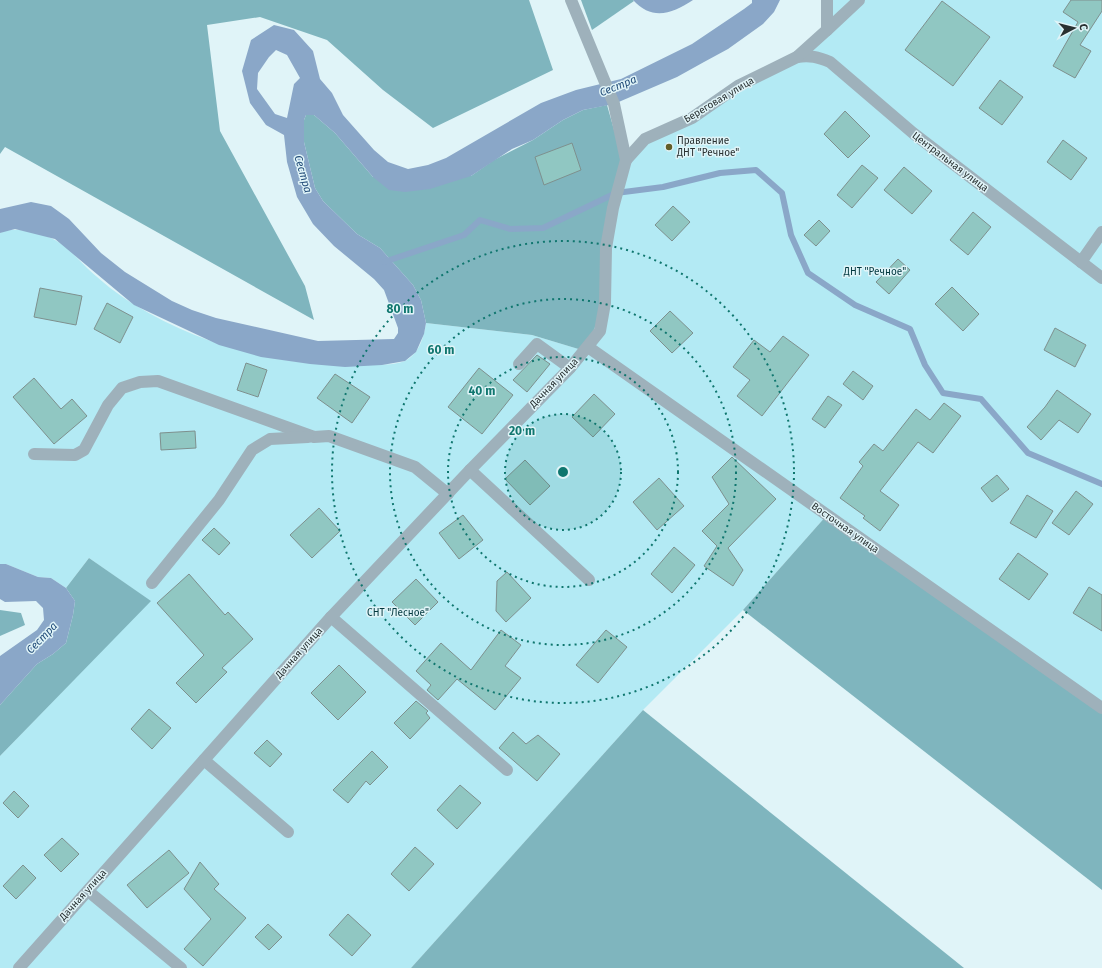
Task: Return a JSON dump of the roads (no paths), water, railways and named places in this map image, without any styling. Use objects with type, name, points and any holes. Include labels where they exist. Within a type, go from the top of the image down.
[{"type":"street","points":[[571,0],[614,104],[626,160]]},
{"type":"street","points":[[827,0],[827,30]]},
{"type":"street","name":"Береговая улица","points":[[626,160],[645,139],[692,118],[738,86],[797,57],[859,0]]},
{"type":"street","name":"Центральная улица","points":[[797,57],[807,55],[816,56],[830,62],[912,134],[1102,278]]},
{"type":"street","name":"Дачная улица","points":[[19,968],[331,617],[470,470],[570,368],[588,347],[600,331],[604,310],[606,248],[613,208],[626,160]]},
{"type":"street","points":[[1081,262],[1102,232]]},
{"type":"street","points":[[519,364],[537,344],[570,368]]},
{"type":"street","name":"Восточная улица","points":[[588,347],[1102,708]]},
{"type":"street","points":[[34,454],[75,455],[84,450],[108,405],[122,388],[140,382],[158,381],[314,437]]},
{"type":"street","points":[[152,583],[220,500],[252,450],[270,439],[329,436],[415,467],[448,494]]},
{"type":"street","points":[[470,470],[589,580]]},
{"type":"street","points":[[331,617],[507,770]]},
{"type":"street","points":[[204,760],[288,832]]},
{"type":"street","points":[[88,891],[181,968]]},
{"type":"water","points":[[633,0],[693,0],[670,12],[655,13],[640,7]]},
{"type":"water","name":"Сестра","points":[[752,0],[780,0],[774,12],[763,24],[728,49],[677,77],[614,104],[583,110],[563,120],[533,140],[512,149],[471,176],[430,189],[405,192],[389,190],[373,177],[335,133],[314,115],[306,115],[304,120],[304,142],[315,188],[323,201],[357,234],[380,248],[413,285],[421,300],[426,323],[424,334],[416,352],[405,361],[382,365],[345,367],[310,364],[261,357],[219,345],[134,305],[55,239],[15,229],[0,233],[0,209],[31,202],[51,206],[69,219],[101,253],[125,272],[172,301],[192,310],[216,318],[318,341],[394,339],[398,333],[398,328],[384,290],[374,279],[334,246],[313,224],[297,197],[287,162],[284,135],[266,125],[250,103],[242,71],[251,40],[274,25],[294,30],[313,51],[320,79],[332,93],[343,115],[374,150],[388,162],[408,169],[428,165],[446,158],[541,103],[576,90],[621,79],[692,44],[752,3]],"holes":[[[276,50],[287,55],[300,78],[294,84],[287,118],[275,114],[257,89],[258,73],[269,57]]]},
{"type":"water","name":"Сестра","points":[[0,564],[6,564],[38,577],[51,578],[66,588],[75,601],[66,643],[53,654],[37,664],[0,705],[0,656],[37,630],[44,620],[43,608],[36,601],[5,602],[0,599]]},
{"type":"waterway","points":[[384,262],[464,235],[480,220],[510,229],[543,228],[616,193],[663,187],[720,173],[756,170],[782,193],[791,235],[808,273],[855,305],[910,329],[925,365],[943,393],[981,399],[1028,453],[1102,484]]},
{"type":"place","name":"Правление ДНТ \"Речное\"","points":[[669,147]]},
{"type":"park label","name":"ДНТ \"Речное\"","points":[[875,272]]},
{"type":"park label","name":"СНТ \"Лесное\"","points":[[398,613]]}]
